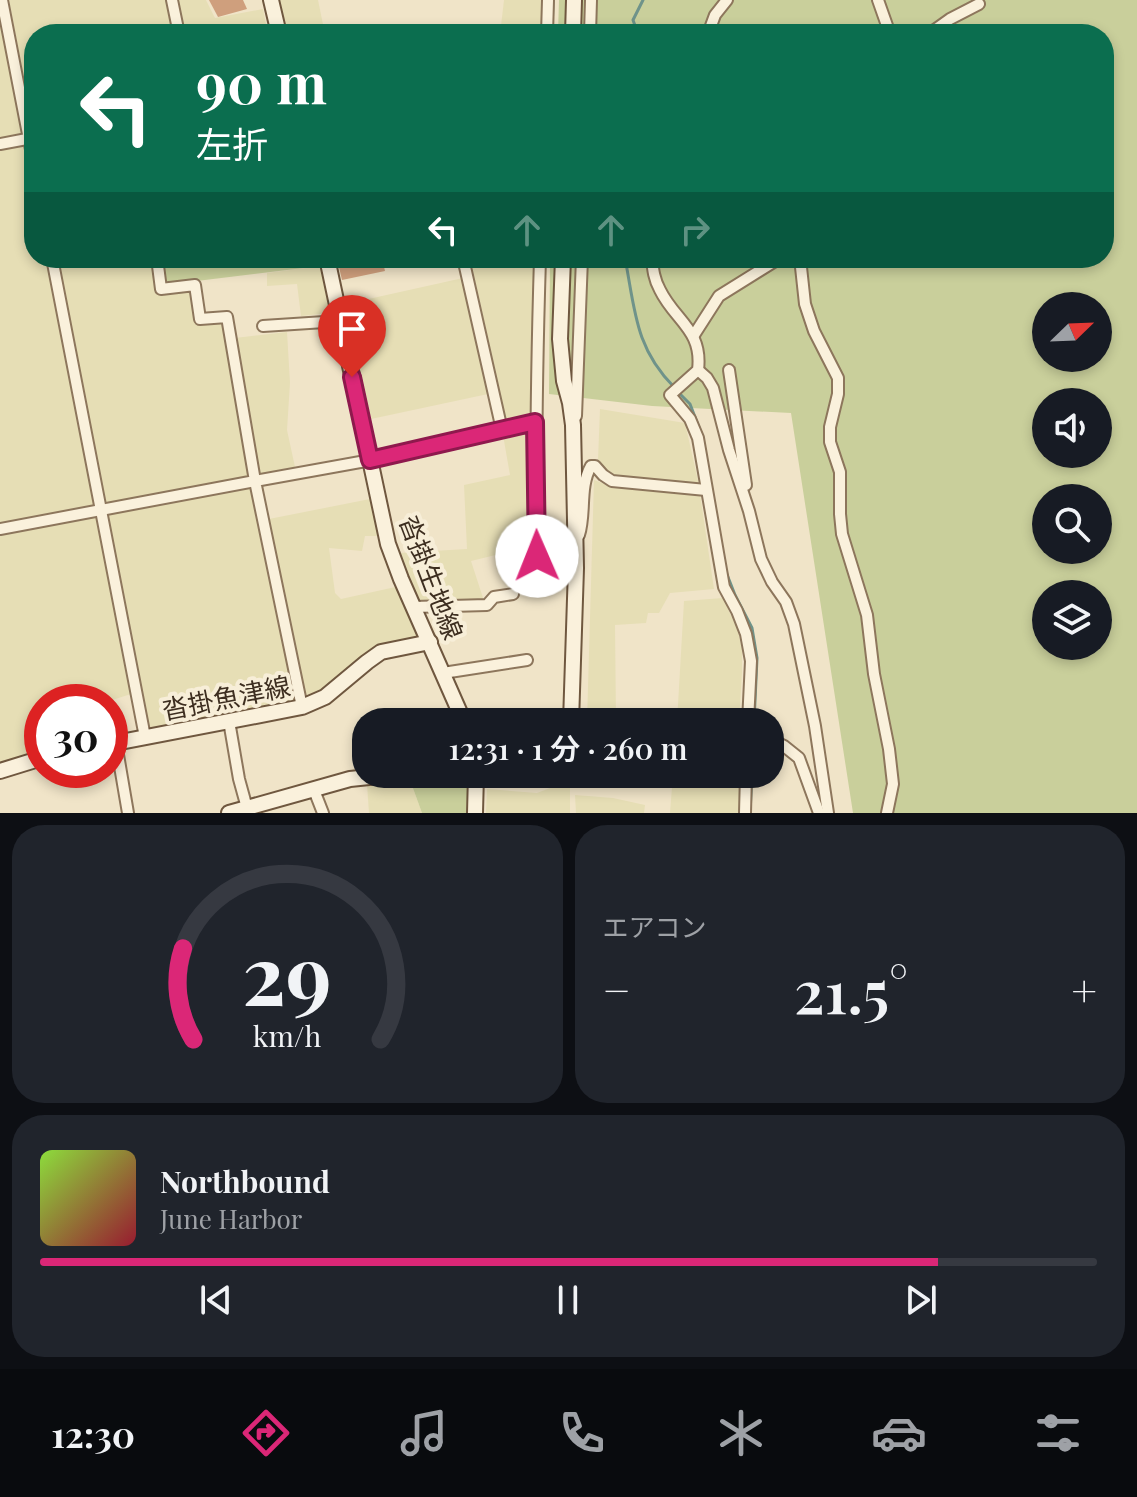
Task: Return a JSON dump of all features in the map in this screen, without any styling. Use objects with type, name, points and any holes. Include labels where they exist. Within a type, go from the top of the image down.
[{"type":"main road","points":[[271,0],[277,24]]},
{"type":"main road","points":[[573,24],[574,0]]},
{"type":"main road","name":"沓掛生地線","points":[[329,268],[388,544],[458,708]]},
{"type":"main road","points":[[563,268],[560,339],[573,425],[575,549],[571,708]]},
{"type":"main road","name":"沓掛魚津線","points":[[128,741],[302,707],[325,697],[381,652],[430,642]]},
{"type":"main road","points":[[0,771],[24,764]]},
{"type":"main road","points":[[237,811],[352,779]]},
{"type":"main road","points":[[475,813],[476,788]]},
{"type":"street","points":[[2,0],[24,105]]},
{"type":"street","points":[[172,0],[177,24]]},
{"type":"street","points":[[547,24],[548,0]]},
{"type":"street","points":[[590,24],[591,0]]},
{"type":"street","points":[[712,24],[727,0]]},
{"type":"street","points":[[878,0],[886,24]]},
{"type":"street","points":[[943,24],[979,4]]},
{"type":"street","points":[[0,144],[24,139]]},
{"type":"street","points":[[54,268],[145,737]]},
{"type":"street","points":[[158,268],[161,289],[195,285],[200,319],[227,317],[255,481],[302,707]]},
{"type":"street","points":[[465,268],[502,430]]},
{"type":"street","points":[[537,556],[535,422],[540,268]]},
{"type":"street","points":[[573,425],[578,393],[582,268]]},
{"type":"street","points":[[653,268],[660,292],[694,335],[700,356],[698,370],[670,395],[690,419],[698,438],[724,587],[746,634],[751,661],[749,708]]},
{"type":"street","points":[[694,335],[719,296],[764,268]]},
{"type":"street","points":[[801,268],[805,304],[814,331],[838,378],[830,442],[840,472],[842,534],[867,615],[874,674],[889,749],[893,784],[887,813]]},
{"type":"street","points":[[263,326],[340,321]]},
{"type":"street","points":[[698,370],[713,388],[761,559],[786,602],[794,624],[815,726],[828,813]]},
{"type":"street","points":[[729,370],[749,511]]},
{"type":"street","points":[[0,529],[370,460],[535,422]]},
{"type":"street","points":[[575,549],[584,520],[583,493],[591,466],[612,481],[706,490]]},
{"type":"street","points":[[414,607],[487,605],[494,597],[513,594]]},
{"type":"street","points":[[443,673],[527,660]]},
{"type":"street","points":[[229,721],[239,779],[237,811]]},
{"type":"street","points":[[784,746],[799,758],[819,813]]},
{"type":"street","points":[[123,788],[128,813]]},
{"type":"street","points":[[745,813],[746,788]]},
{"type":"street","points":[[314,790],[323,813]]},
{"type":"shaded area","points":[[9,0],[167,0],[172,24],[24,24],[24,79]]},
{"type":"shaded area","points":[[177,0],[206,0],[215,18],[263,9],[266,24],[182,24]]},
{"type":"shaded area","points":[[278,0],[318,0],[323,24],[283,24]]},
{"type":"shaded area","points":[[504,0],[544,0],[543,24],[501,24]]},
{"type":"shaded area","points":[[0,18],[22,133],[0,138]]},
{"type":"shaded area","points":[[24,143],[24,268],[49,268],[95,506],[0,524],[0,148]]},
{"type":"shaded area","points":[[60,268],[153,268],[156,294],[192,290],[195,324],[223,322],[251,477],[106,503]]},
{"type":"shaded area","points":[[320,268],[330,313],[301,316],[297,284],[267,286],[267,273]]},
{"type":"shaded area","points":[[472,268],[535,268],[531,417],[507,424]]},
{"type":"shaded area","points":[[463,278],[488,394],[371,419],[346,304]]},
{"type":"shaded area","points":[[287,332],[290,383],[287,430],[295,467],[259,474],[235,338]]},
{"type":"shaded area","points":[[600,409],[685,423],[699,485],[614,476],[606,472],[598,460]]},
{"type":"shaded area","points":[[530,430],[532,546],[471,561],[484,601],[421,603],[399,553],[467,549],[464,485],[510,475],[503,435]]},
{"type":"shaded area","points":[[594,480],[608,485],[700,494],[714,589],[670,593],[659,613],[648,613],[646,623],[615,625],[616,708],[587,708]]},
{"type":"shaded area","points":[[251,486],[296,702],[149,729],[108,514]]},
{"type":"shaded area","points":[[370,499],[379,536],[365,536],[362,551],[329,548],[335,593],[341,599],[400,586],[422,636],[373,648],[314,697],[304,700],[269,519]]},
{"type":"shaded area","points":[[98,515],[131,694],[128,695],[128,684],[24,684],[24,755],[0,764],[0,534]]},
{"type":"shaded area","points":[[723,598],[738,631],[742,649],[740,708],[678,708],[684,601]]},
{"type":"shaded area","points":[[367,788],[413,788],[422,813],[369,813]]},
{"type":"shaded area","points":[[550,788],[570,788],[570,813],[486,813],[487,789],[537,793]]},
{"type":"shaded area","points":[[672,788],[739,788],[740,813],[670,813]]},
{"type":"shaded area","points":[[575,795],[613,798],[645,805],[644,813],[576,813]]},
{"type":"green space","points":[[559,0],[1137,0],[1137,813],[853,813],[791,413],[652,406],[549,394],[550,268],[1114,268],[1114,24],[558,24]]},
{"type":"green space","points":[[161,268],[304,268],[164,285]]},
{"type":"green space","points":[[413,788],[468,788],[466,813],[422,813]]},
{"type":"building","points":[[209,0],[243,0],[247,9],[218,17]]},
{"type":"building","points":[[339,268],[384,268],[385,271],[342,280]]},
{"type":"waterway","points":[[552,24],[553,0]]},
{"type":"waterway","points":[[634,24],[633,20],[643,0]]},
{"type":"waterway","points":[[627,268],[644,343],[651,358],[674,387]]},
{"type":"waterway","points":[[679,393],[690,404],[703,438]]},
{"type":"waterway","points":[[726,572],[752,628],[757,658],[755,708]]},
{"type":"waterway","points":[[750,813],[751,788]]},
{"type":"route","points":[[352,377],[370,460],[535,422],[537,556]]}]
